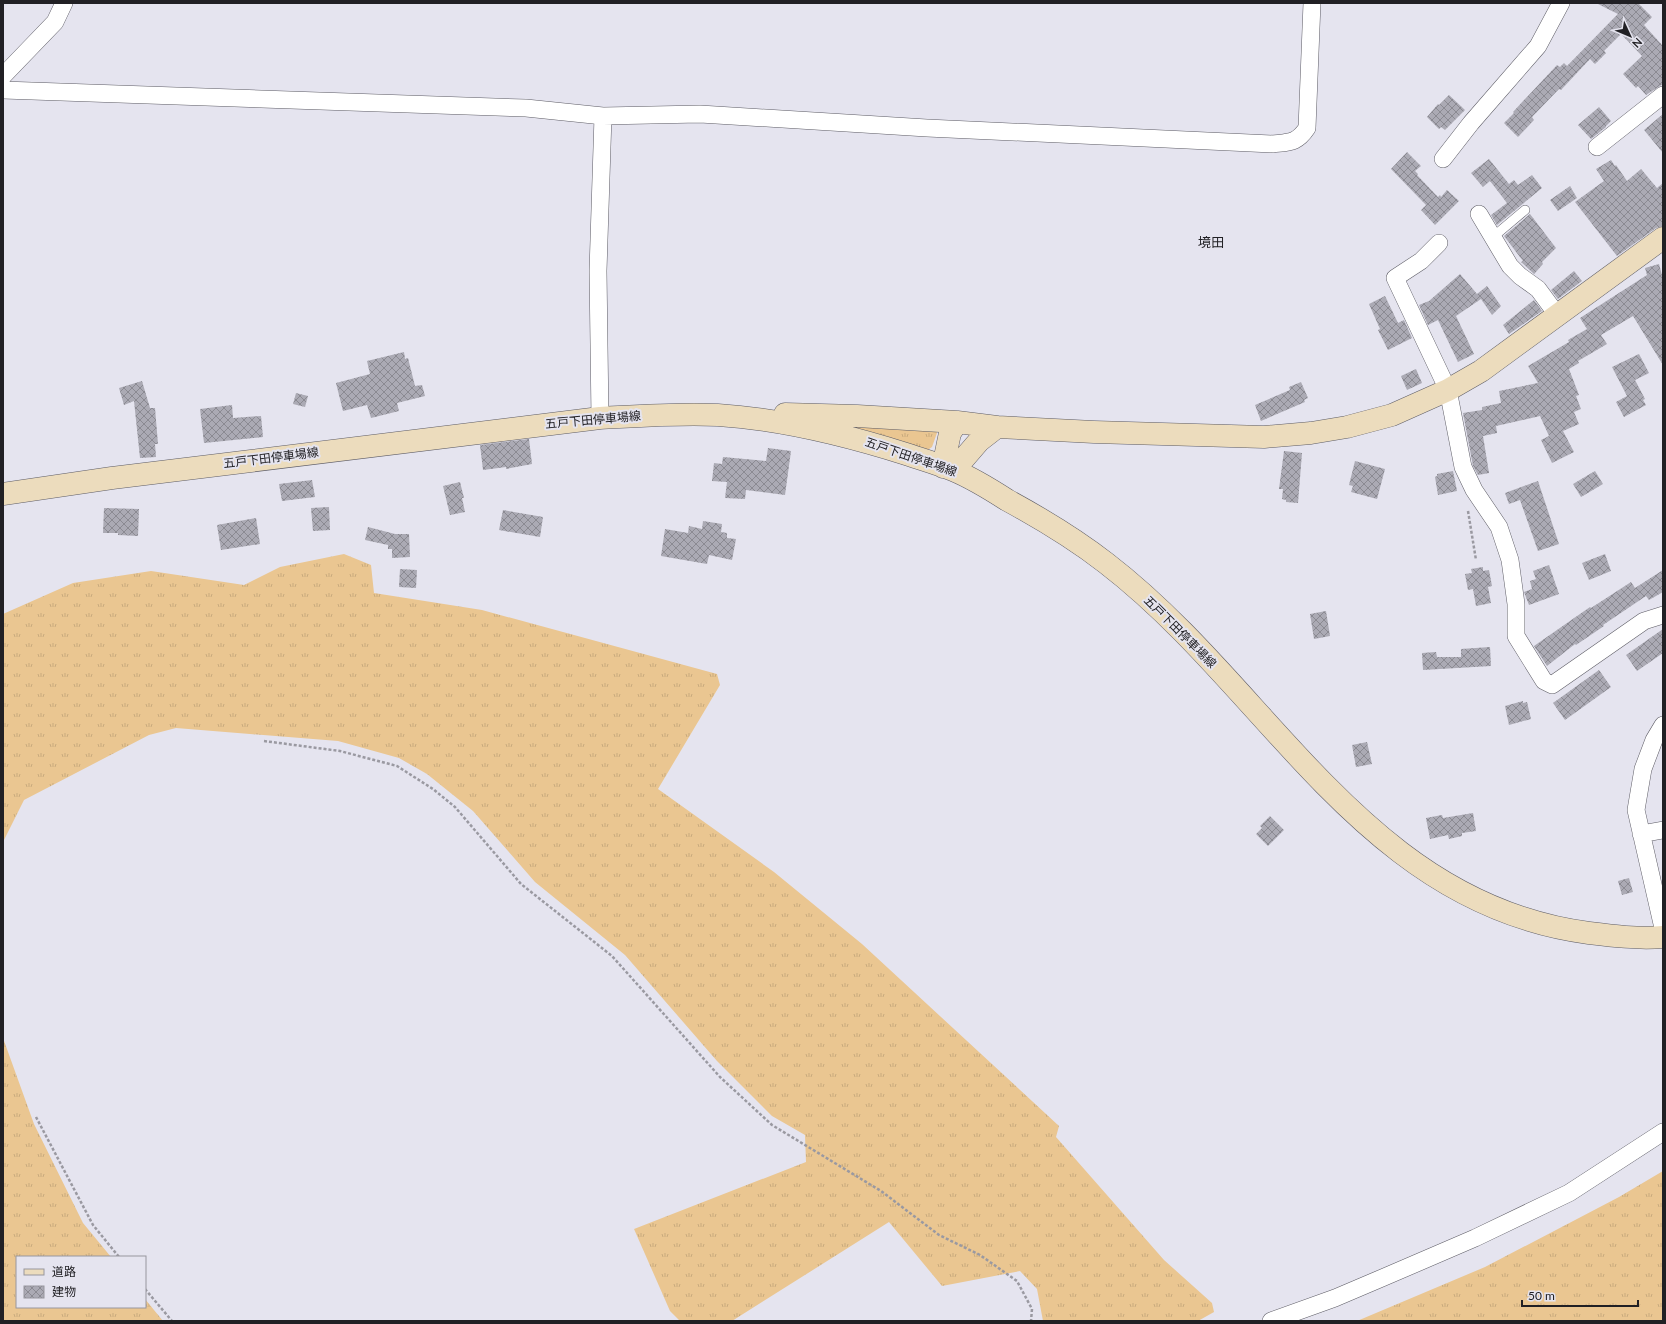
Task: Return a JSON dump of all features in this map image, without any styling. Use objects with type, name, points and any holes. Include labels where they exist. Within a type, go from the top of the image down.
[{"type":"main road","points":[[755,420],[789,413],[957,422],[997,427],[1094,432],[1264,437],[1310,433],[1347,427],[1392,415],[1448,390],[1481,372],[1663,238]]},
{"type":"main road","name":"五戸下田停車場線","points":[[3,494],[112,478],[600,418],[649,415],[718,415],[787,424],[860,440],[949,468],[1056,528],[1107,564],[1165,614],[1334,795],[1369,828],[1430,875],[1470,898],[1514,917],[1562,930],[1616,937],[1663,937]]},
{"type":"main road","points":[[949,468],[950,433],[957,422]]},
{"type":"main road","points":[[949,468],[997,427]]},
{"type":"street","points":[[3,76],[55,22],[64,3]]},
{"type":"street","points":[[3,90],[526,108],[604,116],[700,114],[927,128],[1273,144],[1294,142],[1302,136],[1307,128],[1312,3]]},
{"type":"street","points":[[1443,159],[1471,123],[1538,46],[1561,3]]},
{"type":"street","points":[[1597,147],[1663,94]]},
{"type":"street","points":[[600,418],[598,271],[604,116]]},
{"type":"street","points":[[1479,214],[1510,266],[1520,276],[1538,289],[1558,316]]},
{"type":"street","points":[[1439,243],[1421,261],[1395,278],[1448,390],[1462,467],[1474,490],[1499,527],[1510,560],[1516,604],[1516,636],[1544,682],[1552,685],[1644,621],[1663,615]]},
{"type":"street","points":[[1663,725],[1654,740],[1643,769],[1636,810],[1663,928]]},
{"type":"street","points":[[1641,834],[1663,830]]},
{"type":"street","points":[[1271,1321],[1335,1298],[1396,1272],[1475,1238],[1563,1196],[1663,1132]]},
{"type":"lane","points":[[1493,237],[1525,210]]},
{"type":"path","points":[[1467,506],[1476,560]]},
{"type":"path","points":[[264,741],[340,751],[397,766],[433,789],[455,807],[521,884],[612,956],[720,1077],[772,1125],[881,1191],[939,1235],[980,1255],[1017,1281],[1032,1309],[1032,1321]]},
{"type":"path","points":[[36,1117],[93,1225],[118,1256]]},
{"type":"path","points":[[146,1290],[172,1321]]},
{"type":"green space","points":[[857,421],[934,426],[937,433],[932,447],[926,451],[855,428]]},
{"type":"green space","points":[[344,554],[371,565],[374,593],[482,610],[717,674],[720,685],[658,789],[774,872],[862,944],[1059,1126],[1056,1137],[1164,1260],[1212,1303],[1214,1312],[1198,1321],[1043,1321],[1037,1289],[1020,1271],[942,1286],[889,1222],[732,1321],[680,1321],[670,1311],[634,1229],[806,1162],[805,1135],[772,1116],[717,1061],[625,955],[535,882],[473,811],[427,774],[399,758],[338,741],[176,728],[149,735],[24,800],[3,842],[3,614],[73,583],[151,571],[244,585],[280,567]]},
{"type":"green space","points":[[3,1038],[34,1124],[83,1223],[110,1256],[16,1256],[16,1308],[146,1308],[146,1300],[163,1321],[3,1321]]},
{"type":"green space","points":[[1663,1171],[1663,1321],[1357,1321],[1485,1267],[1619,1197]]},
{"type":"building","points":[[1596,3],[1638,3],[1652,17],[1644,25],[1663,46],[1663,84],[1646,95],[1638,86],[1636,88],[1623,74],[1642,56],[1621,34],[1604,51],[1606,53],[1595,64],[1590,59],[1561,90],[1559,89],[1532,117],[1534,120],[1518,137],[1504,123],[1557,65],[1560,67],[1564,63],[1567,66],[1618,14]]},
{"type":"building","points":[[1449,95],[1465,110],[1445,130],[1441,127],[1439,129],[1427,117],[1438,104],[1439,105]]},
{"type":"building","points":[[1599,107],[1611,121],[1591,139],[1578,125]]},
{"type":"building","points":[[1663,114],[1663,153],[1644,130]]},
{"type":"building","points":[[1407,152],[1421,166],[1415,171],[1418,174],[1417,175],[1438,197],[1440,195],[1441,197],[1447,190],[1459,201],[1435,225],[1421,210],[1426,205],[1391,169]]},
{"type":"building","points":[[1489,159],[1509,184],[1514,180],[1518,185],[1532,175],[1542,188],[1497,225],[1491,215],[1507,203],[1490,181],[1483,187],[1471,173]]},
{"type":"building","points":[[1611,160],[1627,181],[1641,169],[1657,188],[1663,183],[1663,226],[1656,228],[1617,256],[1575,202],[1604,181],[1596,169]]},
{"type":"building","points":[[1570,186],[1577,198],[1558,211],[1550,200]]},
{"type":"building","points":[[1530,214],[1556,248],[1542,262],[1543,264],[1534,274],[1521,262],[1523,261],[1504,236]]},
{"type":"building","points":[[1659,264],[1663,279],[1663,365],[1633,316],[1601,335],[1607,344],[1578,361],[1579,363],[1569,369],[1579,395],[1576,396],[1581,409],[1574,412],[1579,424],[1563,431],[1574,452],[1552,463],[1541,440],[1549,436],[1540,416],[1496,426],[1497,433],[1483,436],[1489,473],[1478,475],[1473,466],[1463,413],[1482,410],[1482,407],[1501,403],[1499,391],[1538,383],[1528,366],[1569,342],[1568,340],[1587,329],[1580,318],[1647,275],[1645,268]]},
{"type":"building","points":[[1574,271],[1582,281],[1558,299],[1551,290]]},
{"type":"building","points":[[1460,274],[1477,294],[1487,286],[1501,306],[1492,315],[1481,299],[1456,316],[1474,354],[1458,362],[1438,320],[1428,325],[1419,305],[1429,301]]},
{"type":"building","points":[[1385,296],[1398,323],[1404,320],[1412,338],[1388,350],[1378,330],[1380,329],[1369,304]]},
{"type":"building","points":[[1534,300],[1542,311],[1509,334],[1503,325]]},
{"type":"building","points":[[404,352],[405,359],[408,358],[415,386],[422,385],[425,396],[397,403],[399,411],[371,418],[367,405],[343,411],[336,383],[370,374],[367,361]]},
{"type":"building","points":[[1639,354],[1649,373],[1635,380],[1645,399],[1643,400],[1646,405],[1624,417],[1616,402],[1627,396],[1612,367]]},
{"type":"building","points":[[1416,369],[1422,383],[1407,390],[1401,376]]},
{"type":"building","points":[[142,381],[150,408],[155,408],[158,444],[155,444],[156,457],[140,458],[134,401],[124,405],[119,388]]},
{"type":"building","points":[[1301,382],[1308,398],[1304,400],[1305,402],[1261,421],[1255,405],[1290,390],[1289,387]]},
{"type":"building","points":[[296,393],[308,396],[305,407],[293,404]]},
{"type":"building","points":[[232,405],[233,418],[261,416],[263,437],[204,443],[200,409]]},
{"type":"building","points":[[529,439],[532,464],[506,469],[506,467],[483,470],[480,445]]},
{"type":"building","points":[[768,448],[791,451],[785,495],[746,490],[745,499],[725,498],[727,482],[712,481],[714,463],[722,464],[723,457],[766,461]]},
{"type":"building","points":[[1284,451],[1302,453],[1298,503],[1286,502],[1286,500],[1282,499],[1283,489],[1279,489]]},
{"type":"building","points":[[1355,461],[1385,469],[1377,499],[1351,492],[1353,486],[1349,485]]},
{"type":"building","points":[[1453,471],[1457,491],[1438,495],[1435,477],[1437,474]]},
{"type":"building","points":[[1595,471],[1603,484],[1581,497],[1573,484]]},
{"type":"building","points":[[312,480],[315,497],[282,501],[279,484]]},
{"type":"building","points":[[1538,481],[1559,544],[1538,551],[1520,500],[1509,504],[1505,493]]},
{"type":"building","points":[[460,482],[464,498],[462,498],[465,512],[450,515],[443,486]]},
{"type":"building","points":[[329,507],[330,530],[313,531],[311,508]]},
{"type":"building","points":[[104,508],[139,509],[138,536],[118,535],[118,533],[103,533]]},
{"type":"building","points":[[503,510],[543,517],[540,537],[499,530]]},
{"type":"building","points":[[256,518],[260,544],[221,550],[217,525]]},
{"type":"building","points":[[703,521],[722,524],[721,532],[727,533],[727,538],[736,539],[732,560],[709,555],[707,564],[661,556],[665,529],[688,533],[689,526],[702,529]]},
{"type":"building","points":[[368,527],[395,534],[409,534],[410,557],[392,558],[392,549],[388,549],[388,545],[365,540]]},
{"type":"building","points":[[1605,554],[1611,571],[1589,580],[1582,563]]},
{"type":"building","points":[[1549,565],[1559,594],[1529,605],[1524,592],[1532,589],[1530,581],[1536,579],[1533,571]]},
{"type":"building","points":[[1483,567],[1483,571],[1489,570],[1492,586],[1488,587],[1491,603],[1476,606],[1473,589],[1468,590],[1465,574],[1472,573],[1471,569]]},
{"type":"building","points":[[400,569],[417,570],[416,588],[399,587]]},
{"type":"building","points":[[1663,570],[1663,592],[1649,600],[1646,596],[1576,645],[1575,644],[1547,666],[1534,646],[1590,607],[1591,608],[1631,582],[1635,588]]},
{"type":"building","points":[[1326,611],[1330,636],[1314,639],[1310,614]]},
{"type":"building","points":[[1663,629],[1663,653],[1637,671],[1626,655]]},
{"type":"building","points":[[1490,647],[1491,666],[1423,670],[1422,653],[1436,652],[1437,657],[1461,657],[1461,649]]},
{"type":"building","points":[[1599,670],[1611,687],[1565,720],[1553,703]]},
{"type":"building","points":[[1523,701],[1523,703],[1527,702],[1531,719],[1509,725],[1505,706]]},
{"type":"building","points":[[1367,742],[1372,764],[1356,767],[1352,745]]},
{"type":"building","points":[[1473,813],[1476,831],[1462,833],[1462,836],[1449,839],[1448,835],[1430,839],[1426,818],[1442,815],[1443,818]]},
{"type":"building","points":[[1270,816],[1284,830],[1268,846],[1256,834],[1262,828],[1260,826]]},
{"type":"building","points":[[1629,878],[1633,892],[1622,895],[1618,881]]},
{"type":"district","name":"境田","points":[[1211,242]]}]
